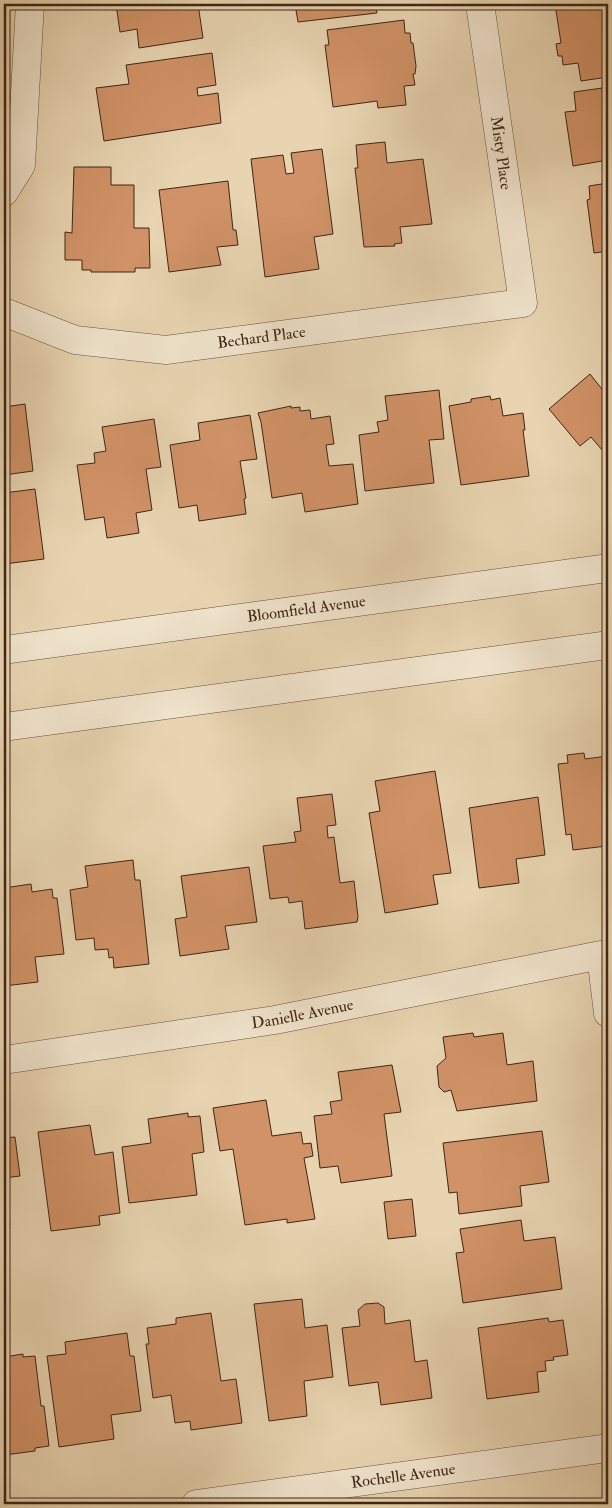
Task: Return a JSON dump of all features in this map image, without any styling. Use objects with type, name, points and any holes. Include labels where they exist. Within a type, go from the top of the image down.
[{"type":"street","points":[[4,192],[21,165],[30,4]]},
{"type":"street","name":"Misty Place","points":[[480,4],[523,303]]},
{"type":"street","name":"Bechard Place","points":[[4,312],[75,340],[166,350],[523,303]]},
{"type":"street","name":"Bloomfield Avenue","points":[[4,650],[608,568]]},
{"type":"street","points":[[4,728],[608,645]]},
{"type":"street","name":"Danielle Avenue","points":[[4,1060],[274,1020],[601,956],[608,1013]]},
{"type":"street","name":"Rochelle Avenue","points":[[196,1504],[608,1448]]},
{"type":"building","points":[[116,4],[198,4],[203,38],[139,48],[137,29],[120,32]]},
{"type":"building","points":[[295,4],[375,4],[377,13],[298,22]]},
{"type":"building","points":[[555,4],[595,4],[596,8],[608,6],[608,77],[581,81],[578,63],[563,65],[562,56],[558,56],[556,44],[561,43]]},
{"type":"building","points":[[404,20],[405,33],[410,33],[411,43],[413,43],[416,66],[415,74],[413,74],[415,85],[404,86],[406,105],[378,108],[377,101],[333,107],[325,45],[329,45],[327,30]]},
{"type":"building","points":[[212,53],[216,85],[197,88],[198,96],[218,93],[221,123],[104,141],[96,88],[129,84],[126,65]]},
{"type":"building","points":[[602,88],[603,97],[608,96],[608,160],[573,166],[565,112],[576,111],[574,92]]},
{"type":"building","points":[[385,142],[387,163],[423,159],[432,224],[400,227],[402,243],[394,244],[395,246],[364,247],[355,168],[358,168],[356,145]]},
{"type":"building","points":[[322,149],[333,234],[314,237],[319,269],[265,277],[251,159],[283,155],[286,174],[294,173],[291,153]]},
{"type":"building","points":[[74,167],[111,167],[111,185],[134,185],[134,228],[149,228],[150,268],[135,268],[135,272],[91,272],[91,270],[82,270],[82,260],[65,260],[65,232],[72,233]]},
{"type":"building","points":[[228,181],[233,230],[236,230],[238,245],[217,247],[221,265],[169,272],[159,190]]},
{"type":"building","points":[[608,183],[608,251],[594,253],[587,200],[590,199],[589,186]]},
{"type":"building","points":[[590,374],[605,393],[608,391],[608,457],[591,437],[580,446],[549,409]]},
{"type":"building","points":[[439,390],[444,439],[429,440],[434,483],[365,491],[359,435],[379,432],[377,422],[388,420],[385,396]]},
{"type":"building","points":[[490,396],[491,400],[500,398],[503,416],[523,413],[525,430],[523,430],[529,476],[461,485],[449,406],[471,402],[471,399]]},
{"type":"building","points":[[25,404],[33,471],[4,475],[4,407]]},
{"type":"building","points":[[291,406],[291,408],[300,407],[300,411],[310,410],[311,419],[330,416],[334,444],[326,445],[329,466],[353,464],[358,504],[305,512],[302,493],[272,498],[258,413]]},
{"type":"building","points":[[250,415],[257,459],[240,461],[246,498],[244,499],[246,514],[199,521],[197,505],[179,508],[170,445],[200,440],[198,423]]},
{"type":"building","points":[[154,419],[161,467],[146,469],[152,510],[136,513],[139,533],[107,538],[104,517],[85,520],[77,465],[95,463],[94,453],[106,451],[102,427]]},
{"type":"building","points":[[35,489],[44,559],[4,564],[4,493]]},
{"type":"building","points":[[584,753],[585,759],[608,756],[608,829],[605,830],[607,846],[573,850],[571,834],[566,835],[558,764],[568,763],[567,755]]},
{"type":"building","points":[[435,771],[451,873],[433,875],[438,904],[385,913],[369,813],[380,811],[375,781]]},
{"type":"building","points":[[332,794],[336,825],[327,826],[328,838],[334,837],[340,883],[354,881],[357,922],[305,929],[302,901],[289,903],[288,897],[270,899],[263,846],[296,842],[294,832],[301,831],[297,798]]},
{"type":"building","points":[[538,797],[545,855],[516,859],[519,883],[479,888],[469,808]]},
{"type":"building","points":[[133,860],[135,880],[140,880],[149,964],[114,968],[113,957],[109,958],[108,949],[95,950],[94,938],[76,940],[70,890],[88,887],[85,866]]},
{"type":"building","points":[[249,867],[257,922],[225,926],[229,949],[180,956],[175,919],[187,917],[181,876]]},
{"type":"building","points":[[31,884],[32,892],[52,889],[53,898],[57,898],[64,954],[35,957],[38,982],[4,986],[4,888]]},
{"type":"building","points":[[473,1033],[474,1037],[503,1033],[507,1065],[533,1061],[537,1101],[457,1111],[451,1090],[444,1092],[439,1087],[437,1066],[446,1058],[443,1037]]},
{"type":"building","points":[[392,1065],[401,1112],[384,1114],[392,1176],[341,1183],[338,1166],[320,1168],[314,1116],[332,1114],[330,1102],[342,1100],[338,1072]]},
{"type":"building","points":[[266,1100],[272,1136],[301,1132],[303,1144],[311,1143],[313,1156],[304,1158],[315,1219],[287,1223],[287,1219],[245,1225],[233,1149],[220,1151],[213,1108]]},
{"type":"building","points":[[188,1113],[188,1117],[200,1116],[204,1152],[192,1154],[197,1195],[129,1203],[122,1147],[151,1143],[148,1119]]},
{"type":"building","points":[[90,1125],[95,1155],[113,1152],[120,1213],[99,1216],[100,1225],[51,1231],[38,1132]]},
{"type":"building","points":[[542,1131],[549,1182],[520,1186],[522,1206],[459,1214],[457,1192],[449,1193],[443,1143]]},
{"type":"building","points":[[15,1137],[20,1176],[4,1178],[4,1138]]},
{"type":"building","points":[[4,1178],[10,1225],[4,1226]]},
{"type":"building","points":[[412,1199],[416,1236],[388,1239],[384,1202]]},
{"type":"building","points":[[521,1220],[524,1241],[555,1237],[562,1289],[463,1303],[456,1253],[464,1252],[460,1229]]},
{"type":"building","points":[[302,1299],[305,1328],[327,1325],[333,1377],[304,1381],[307,1416],[269,1421],[254,1304]]},
{"type":"building","points":[[378,1303],[384,1307],[385,1324],[410,1320],[415,1362],[427,1360],[432,1398],[381,1405],[378,1382],[349,1386],[342,1328],[360,1326],[358,1310],[365,1304]]},
{"type":"building","points":[[211,1313],[221,1381],[236,1379],[242,1423],[191,1430],[190,1421],[175,1423],[171,1395],[153,1398],[146,1344],[149,1344],[147,1328],[176,1324],[176,1318]]},
{"type":"building","points":[[548,1318],[549,1322],[563,1320],[568,1355],[553,1357],[554,1360],[545,1361],[546,1371],[537,1372],[539,1392],[487,1399],[478,1328]]},
{"type":"building","points":[[127,1333],[130,1356],[134,1356],[141,1411],[111,1415],[114,1439],[59,1447],[47,1356],[66,1354],[65,1342]]},
{"type":"building","points":[[23,1354],[23,1357],[35,1356],[41,1406],[44,1406],[49,1446],[35,1448],[35,1451],[4,1455],[4,1357]]}]
